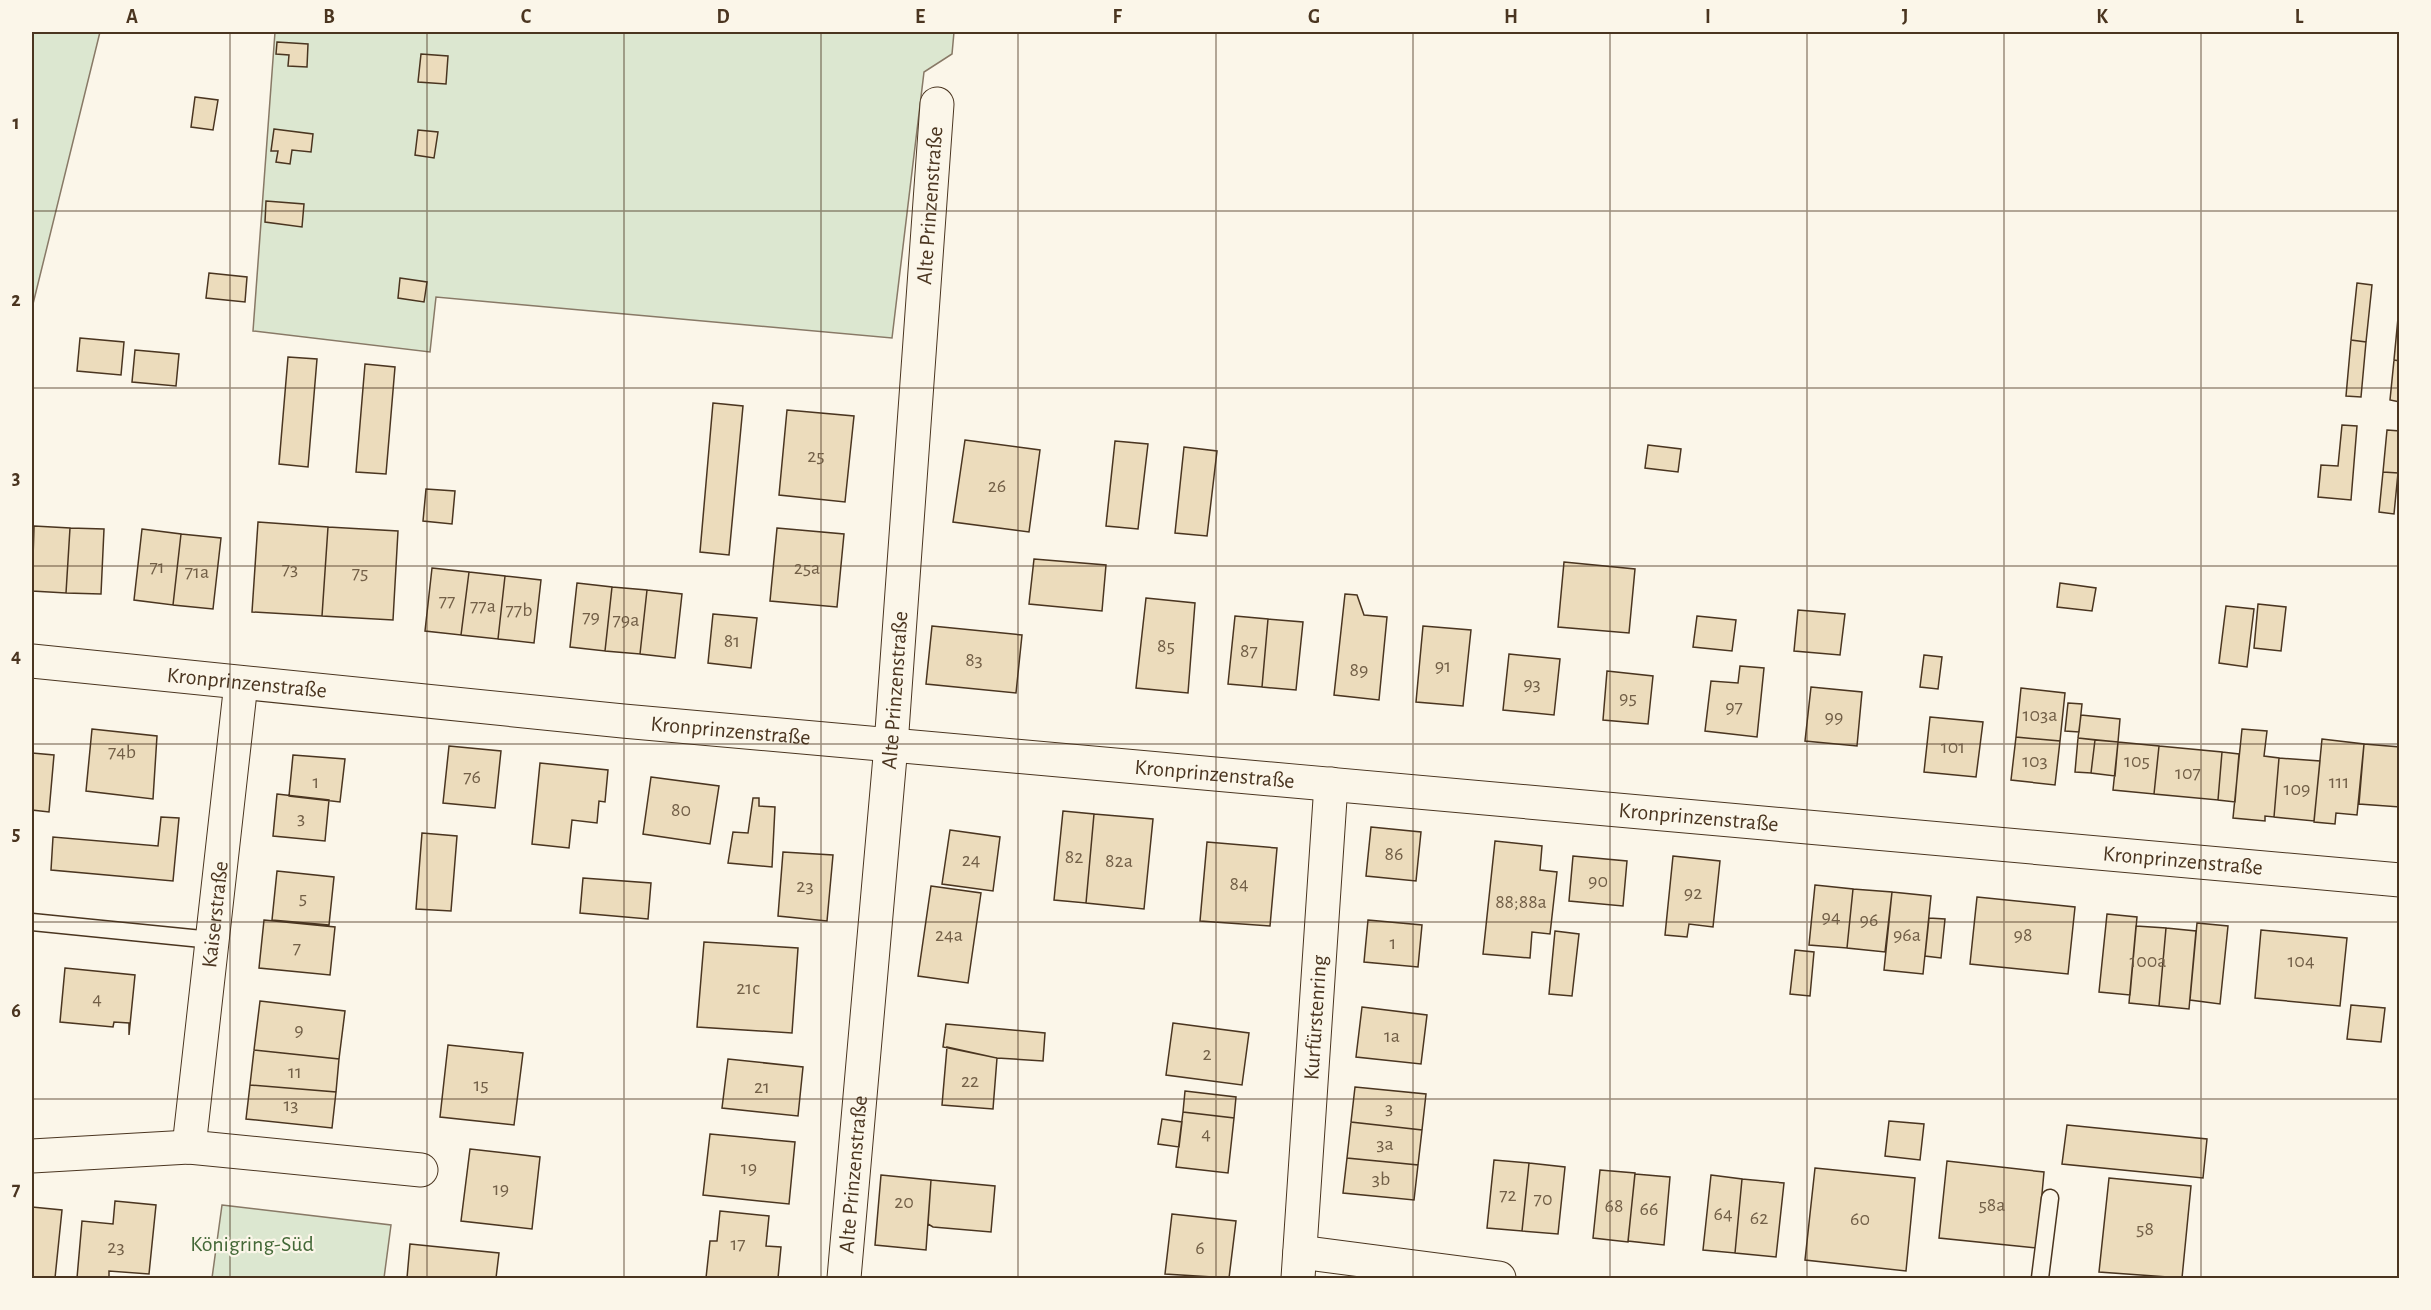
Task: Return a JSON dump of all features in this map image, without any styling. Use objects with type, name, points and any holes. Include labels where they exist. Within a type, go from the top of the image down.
[{"type":"street","name":"Alte Prinzenstraße","points":[[844,1278],[891,745],[937,104]]},
{"type":"street","name":"Kronprinzenstraße","points":[[32,662],[891,745],[2400,880]]},
{"type":"street","name":"Kaiserstraße","points":[[189,1147],[242,683]]},
{"type":"street","name":"Kurfürstenring","points":[[1331,784],[1299,1265],[1499,1278]]},
{"type":"street","points":[[32,1156],[189,1147],[421,1170]]},
{"type":"lane","points":[[32,922],[212,940]]},
{"type":"lane","points":[[2040,1278],[2050,1198]]},
{"type":"green space","points":[[32,32],[100,32],[32,308]]},
{"type":"green space","points":[[275,32],[954,32],[952,54],[924,72],[892,338],[436,297],[430,352],[253,331]]},
{"type":"green space","name":"Königring-Süd","points":[[222,1205],[391,1225],[384,1278],[212,1278]]},
{"type":"building","points":[[277,42],[308,44],[307,67],[288,66],[289,55],[276,54]]},
{"type":"building","points":[[421,54],[448,56],[446,84],[418,82]]},
{"type":"building","points":[[195,97],[218,100],[213,130],[191,127]]},
{"type":"building","points":[[274,129],[313,134],[311,152],[292,150],[290,164],[276,162],[278,151],[271,151]]},
{"type":"building","points":[[418,130],[438,132],[434,158],[415,155]]},
{"type":"building","points":[[266,201],[304,204],[302,227],[265,222]]},
{"type":"building","points":[[209,273],[247,277],[245,302],[206,298]]},
{"type":"building","points":[[400,278],[427,282],[424,302],[398,298]]},
{"type":"building","points":[[2357,283],[2372,285],[2366,342],[2351,340]]},
{"type":"building","points":[[2398,318],[2400,318],[2400,361],[2394,360]]},
{"type":"building","points":[[80,338],[124,342],[121,375],[77,371]]},
{"type":"building","points":[[2351,340],[2366,342],[2361,397],[2346,396]]},
{"type":"building","points":[[135,350],[179,354],[176,386],[132,382]]},
{"type":"building","points":[[288,357],[317,359],[308,467],[279,464]]},
{"type":"building","points":[[2394,360],[2400,361],[2400,402],[2390,400]]},
{"type":"building","points":[[365,364],[395,367],[386,474],[356,472]]},
{"type":"building","points":[[713,403],[743,406],[729,555],[700,552]]},
{"type":"building","points":[[787,410],[854,416],[845,502],[779,495]]},
{"type":"building","points":[[2342,425],[2357,426],[2351,500],[2318,497],[2321,465],[2338,466]]},
{"type":"building","points":[[2387,430],[2400,431],[2398,473],[2383,472]]},
{"type":"building","points":[[965,440],[1040,450],[1029,532],[953,522]]},
{"type":"building","points":[[1115,441],[1148,444],[1138,529],[1106,526]]},
{"type":"building","points":[[1648,445],[1681,449],[1678,472],[1645,468]]},
{"type":"building","points":[[1184,447],[1217,451],[1207,536],[1175,533]]},
{"type":"building","points":[[2383,472],[2398,473],[2394,514],[2379,512]]},
{"type":"building","points":[[426,489],[455,491],[452,524],[423,521]]},
{"type":"building","points":[[258,522],[328,527],[322,616],[252,612]]},
{"type":"building","points":[[34,526],[70,528],[66,593],[32,591]]},
{"type":"building","points":[[328,527],[398,531],[393,620],[322,616]]},
{"type":"building","points":[[70,528],[104,529],[101,594],[66,593]]},
{"type":"building","points":[[777,528],[844,534],[837,607],[770,601]]},
{"type":"building","points":[[142,529],[181,534],[173,605],[134,600]]},
{"type":"building","points":[[181,534],[221,538],[213,609],[173,605]]},
{"type":"building","points":[[1034,559],[1106,565],[1102,611],[1029,604]]},
{"type":"building","points":[[1564,562],[1635,569],[1629,633],[1558,627]]},
{"type":"building","points":[[432,568],[469,572],[461,635],[425,631]]},
{"type":"building","points":[[469,572],[505,576],[498,639],[461,635]]},
{"type":"building","points":[[505,576],[541,580],[534,643],[498,639]]},
{"type":"building","points":[[577,583],[612,587],[605,651],[570,647]]},
{"type":"building","points":[[2060,583],[2096,588],[2092,611],[2057,607]]},
{"type":"building","points":[[612,587],[647,590],[640,654],[605,651]]},
{"type":"building","points":[[647,590],[682,594],[675,658],[640,654]]},
{"type":"building","points":[[1345,594],[1357,595],[1364,615],[1387,617],[1379,700],[1334,695]]},
{"type":"building","points":[[1146,598],[1195,603],[1188,693],[1136,688]]},
{"type":"building","points":[[2258,604],[2286,607],[2281,651],[2254,648]]},
{"type":"building","points":[[2226,606],[2254,609],[2247,667],[2219,663]]},
{"type":"building","points":[[1798,610],[1845,614],[1840,655],[1794,651]]},
{"type":"building","points":[[713,614],[757,618],[751,668],[708,663]]},
{"type":"building","points":[[1235,616],[1268,619],[1262,687],[1228,684]]},
{"type":"building","points":[[1697,616],[1736,620],[1732,651],[1693,647]]},
{"type":"building","points":[[1268,619],[1303,622],[1296,690],[1262,687]]},
{"type":"building","points":[[932,626],[1022,635],[1016,693],[926,684]]},
{"type":"building","points":[[1423,626],[1471,630],[1463,706],[1416,702]]},
{"type":"building","points":[[1509,654],[1560,659],[1554,715],[1503,710]]},
{"type":"building","points":[[1924,655],[1942,657],[1938,689],[1920,687]]},
{"type":"building","points":[[1740,666],[1764,668],[1757,737],[1705,731],[1711,681],[1738,683]]},
{"type":"building","points":[[1607,671],[1653,676],[1648,724],[1603,720]]},
{"type":"building","points":[[1811,687],[1862,692],[1857,746],[1805,741]]},
{"type":"building","points":[[2021,688],[2065,693],[2060,741],[2016,737]]},
{"type":"building","points":[[2068,703],[2082,704],[2079,732],[2065,731]]},
{"type":"building","points":[[2081,715],[2120,719],[2118,742],[2078,738]]},
{"type":"building","points":[[1930,717],[1983,722],[1976,777],[1924,772]]},
{"type":"building","points":[[92,729],[157,736],[153,799],[86,791]]},
{"type":"building","points":[[2242,729],[2267,731],[2264,756],[2279,758],[2274,817],[2265,816],[2265,821],[2233,818]]},
{"type":"building","points":[[2016,737],[2060,741],[2055,785],[2011,780]]},
{"type":"building","points":[[2078,738],[2095,740],[2091,773],[2075,772]]},
{"type":"building","points":[[2322,739],[2364,744],[2357,815],[2336,813],[2335,824],[2314,822]]},
{"type":"building","points":[[2095,740],[2118,742],[2115,776],[2091,773]]},
{"type":"building","points":[[2118,742],[2159,746],[2154,794],[2113,790]]},
{"type":"building","points":[[2364,744],[2400,747],[2400,807],[2359,804]]},
{"type":"building","points":[[449,746],[501,751],[495,808],[443,803]]},
{"type":"building","points":[[2159,746],[2222,752],[2218,800],[2154,794]]},
{"type":"building","points":[[2222,752],[2239,754],[2235,802],[2218,800]]},
{"type":"building","points":[[32,753],[54,755],[49,812],[32,810]]},
{"type":"building","points":[[293,755],[345,759],[340,802],[289,796]]},
{"type":"building","points":[[2279,758],[2320,761],[2314,821],[2274,817]]},
{"type":"building","points":[[540,763],[608,770],[605,802],[599,801],[597,823],[572,820],[569,848],[532,844]]},
{"type":"building","points":[[651,777],[719,786],[710,844],[643,834]]},
{"type":"building","points":[[277,794],[329,800],[325,841],[273,836]]},
{"type":"building","points":[[753,798],[759,798],[759,806],[775,807],[772,867],[728,863],[733,832],[748,833]]},
{"type":"building","points":[[1063,811],[1094,814],[1086,903],[1054,900]]},
{"type":"building","points":[[1094,814],[1153,819],[1144,909],[1086,903]]},
{"type":"building","points":[[161,817],[179,818],[173,881],[51,870],[53,837],[158,846]]},
{"type":"building","points":[[1371,827],[1421,832],[1416,881],[1366,876]]},
{"type":"building","points":[[950,830],[1000,837],[993,891],[942,884]]},
{"type":"building","points":[[422,833],[457,836],[451,911],[416,909]]},
{"type":"building","points":[[1495,841],[1542,846],[1540,870],[1557,872],[1550,934],[1532,932],[1530,958],[1483,954]]},
{"type":"building","points":[[1207,842],[1277,848],[1270,926],[1200,921]]},
{"type":"building","points":[[783,852],[833,855],[827,921],[778,916]]},
{"type":"building","points":[[1573,856],[1627,861],[1623,906],[1569,901]]},
{"type":"building","points":[[1673,856],[1720,861],[1713,927],[1689,924],[1687,937],[1665,935]]},
{"type":"building","points":[[277,871],[334,877],[329,925],[272,920]]},
{"type":"building","points":[[583,878],[651,883],[648,919],[580,913]]},
{"type":"building","points":[[1815,885],[1853,889],[1847,948],[1809,945]]},
{"type":"building","points":[[931,886],[981,893],[968,983],[918,976]]},
{"type":"building","points":[[1853,889],[1892,892],[1885,952],[1847,948]]},
{"type":"building","points":[[1892,892],[1931,896],[1923,974],[1884,970]]},
{"type":"building","points":[[1977,897],[2075,907],[2068,974],[1970,964]]},
{"type":"building","points":[[2107,914],[2137,917],[2130,995],[2099,992]]},
{"type":"building","points":[[1929,918],[1945,919],[1941,958],[1925,956]]},
{"type":"building","points":[[264,920],[335,927],[330,975],[259,968]]},
{"type":"building","points":[[1368,920],[1422,925],[1418,967],[1364,962]]},
{"type":"building","points":[[2197,923],[2228,926],[2220,1004],[2190,1000]]},
{"type":"building","points":[[2136,926],[2166,928],[2159,1006],[2129,1003]]},
{"type":"building","points":[[2166,928],[2196,931],[2189,1009],[2159,1006]]},
{"type":"building","points":[[2261,930],[2347,938],[2340,1006],[2255,998]]},
{"type":"building","points":[[1555,931],[1579,934],[1572,996],[1549,994]]},
{"type":"building","points":[[704,942],[798,948],[792,1033],[697,1027]]},
{"type":"building","points":[[1795,950],[1814,952],[1810,996],[1790,994]]},
{"type":"building","points":[[65,968],[135,975],[129,1035],[129,1023],[114,1022],[113,1027],[60,1022]]},
{"type":"building","points":[[260,1001],[345,1011],[339,1059],[254,1050]]},
{"type":"building","points":[[2351,1005],[2385,1008],[2381,1042],[2347,1039]]},
{"type":"building","points":[[1362,1007],[1427,1015],[1421,1064],[1356,1057]]},
{"type":"building","points":[[1173,1023],[1249,1033],[1242,1085],[1166,1075]]},
{"type":"building","points":[[946,1024],[1045,1033],[1043,1061],[997,1058],[943,1047]]},
{"type":"building","points":[[448,1045],[523,1053],[514,1125],[440,1117]]},
{"type":"building","points":[[947,1047],[997,1058],[993,1109],[942,1105]]},
{"type":"building","points":[[254,1050],[339,1059],[336,1092],[250,1085]]},
{"type":"building","points":[[728,1059],[803,1067],[798,1116],[722,1108]]},
{"type":"building","points":[[250,1085],[336,1092],[332,1128],[246,1119]]},
{"type":"building","points":[[1355,1087],[1426,1094],[1422,1130],[1351,1122]]},
{"type":"building","points":[[1185,1091],[1236,1097],[1234,1118],[1183,1112]]},
{"type":"building","points":[[1183,1112],[1234,1118],[1228,1173],[1176,1167]]},
{"type":"building","points":[[1162,1119],[1182,1122],[1179,1147],[1158,1144]]},
{"type":"building","points":[[1889,1121],[1924,1124],[1920,1160],[1885,1156]]},
{"type":"building","points":[[1351,1122],[1422,1130],[1418,1165],[1347,1158]]},
{"type":"building","points":[[2067,1125],[2207,1139],[2203,1178],[2062,1164]]},
{"type":"building","points":[[710,1134],[795,1142],[789,1204],[703,1195]]},
{"type":"building","points":[[470,1149],[540,1157],[532,1229],[461,1221]]},
{"type":"building","points":[[1347,1158],[1418,1165],[1414,1200],[1343,1193]]},
{"type":"building","points":[[1494,1160],[1529,1163],[1522,1231],[1487,1228]]},
{"type":"building","points":[[1947,1161],[2044,1172],[2037,1248],[1939,1238]]},
{"type":"building","points":[[1529,1163],[1565,1167],[1558,1234],[1522,1231]]},
{"type":"building","points":[[1815,1168],[1915,1178],[1906,1271],[1805,1260]]},
{"type":"building","points":[[1600,1170],[1635,1173],[1628,1242],[1593,1238]]},
{"type":"building","points":[[1635,1174],[1670,1177],[1664,1245],[1628,1241]]},
{"type":"building","points":[[881,1175],[931,1180],[926,1250],[875,1245]]},
{"type":"building","points":[[1711,1175],[1742,1179],[1735,1253],[1703,1250]]},
{"type":"building","points":[[2109,1178],[2191,1186],[2182,1278],[2099,1272]]},
{"type":"building","points":[[1742,1179],[1784,1183],[1776,1257],[1735,1253]]},
{"type":"building","points":[[931,1180],[995,1186],[991,1232],[933,1227],[928,1224]]},
{"type":"building","points":[[115,1201],[156,1205],[149,1274],[109,1271],[109,1278],[77,1278],[82,1221],[113,1224]]},
{"type":"building","points":[[32,1207],[62,1210],[55,1278],[32,1278]]},
{"type":"building","points":[[720,1211],[769,1216],[766,1246],[781,1247],[778,1278],[706,1278],[710,1241],[717,1241]]},
{"type":"building","points":[[1172,1214],[1236,1221],[1229,1278],[1165,1274]]},
{"type":"building","points":[[410,1244],[499,1253],[496,1278],[407,1278]]}]
